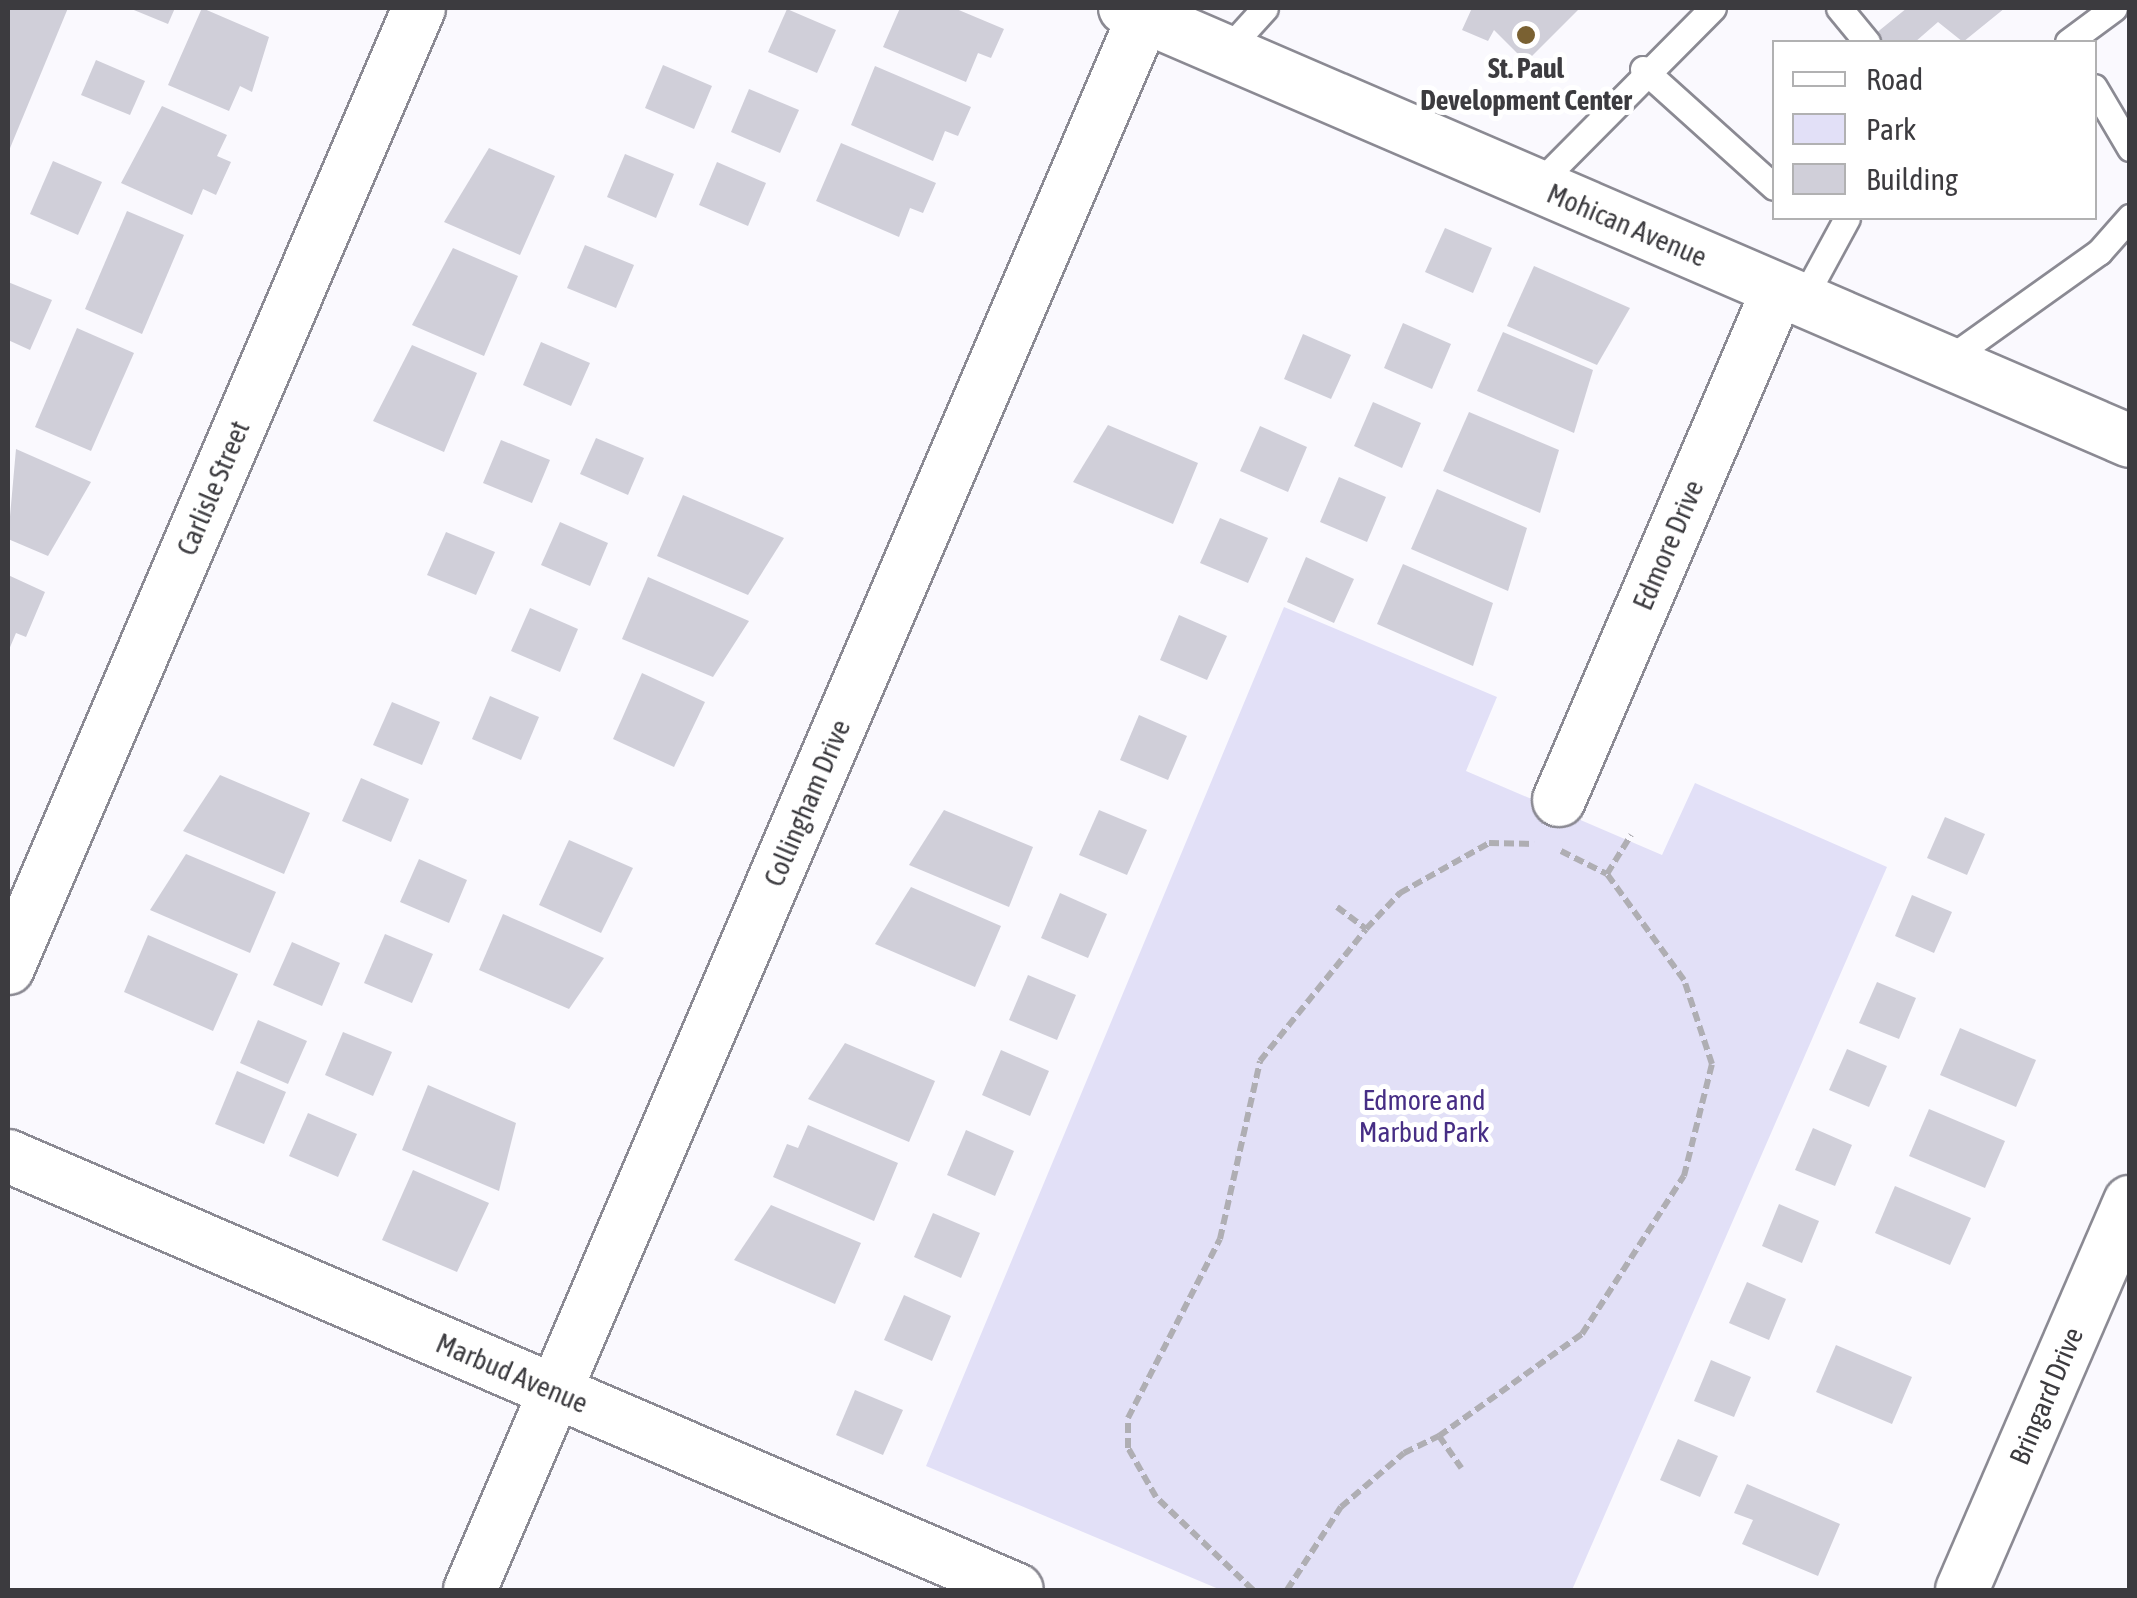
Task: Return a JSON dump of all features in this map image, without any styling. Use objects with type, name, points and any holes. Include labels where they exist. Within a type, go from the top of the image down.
[{"type":"street","name":"Carlisle Street","points":[[8,968],[419,8]]},
{"type":"street","name":"Mohican Avenue","points":[[1134,12],[2130,441]]},
{"type":"street","name":"Collingham Drive","points":[[470,1590],[1134,12]]},
{"type":"street","name":"Edmore Drive","points":[[1558,800],[1790,295]]},
{"type":"street","name":"Marbud Avenue","points":[[8,1156],[1017,1590]]},
{"type":"street","name":"Bringard Drive","points":[[1962,1590],[2130,1202]]},
{"type":"lane","points":[[1226,52],[1265,8]]},
{"type":"lane","points":[[1536,186],[1643,69],[1712,8]]},
{"type":"lane","points":[[1838,8],[1865,40]]},
{"type":"lane","points":[[2072,40],[2114,8]]},
{"type":"lane","points":[[1643,69],[1772,185]]},
{"type":"lane","points":[[2097,92],[2130,148]]},
{"type":"lane","points":[[1945,362],[2099,252],[2130,217]]},
{"type":"lane","points":[[1790,295],[1843,220]]},
{"type":"path","points":[[1287,1590],[1341,1507],[1404,1452],[1439,1436],[1582,1334],[1684,1176],[1712,1064],[1684,980],[1607,874],[1630,835]]},
{"type":"path","points":[[1253,1590],[1156,1497],[1128,1448],[1128,1418],[1220,1239],[1260,1061],[1400,893],[1488,843]]},
{"type":"path","points":[[1337,907],[1366,930]]},
{"type":"path","points":[[1439,1436],[1461,1468]]},
{"type":"green space","name":"Edmore and Marbud Park","points":[[1284,607],[1497,697],[1466,771],[1662,855],[1695,783],[1887,867],[1572,1590],[1221,1590],[926,1466]]},
{"type":"building","points":[[8,8],[68,8],[8,153]]},
{"type":"building","points":[[129,8],[175,8],[168,24]]},
{"type":"building","points":[[202,8],[269,37],[252,92],[240,86],[229,111],[168,85]]},
{"type":"building","points":[[900,8],[954,8],[1004,29],[991,58],[978,53],[966,82],[883,47]]},
{"type":"building","name":"St. Paul Development Center","points":[[1472,8],[1580,8],[1526,62],[1494,30],[1488,41],[1462,30]]},
{"type":"building","points":[[1907,8],[2005,8],[1965,40],[1938,22],[1917,40],[1880,40],[1875,34]]},
{"type":"building","points":[[787,9],[836,30],[817,73],[768,52]]},
{"type":"building","points":[[96,60],[145,81],[130,115],[81,95]]},
{"type":"building","points":[[663,65],[712,86],[694,129],[645,108]]},
{"type":"building","points":[[875,66],[971,107],[958,136],[945,131],[933,161],[851,125]]},
{"type":"building","points":[[749,89],[799,110],[780,153],[731,132]]},
{"type":"building","points":[[162,106],[227,135],[217,156],[231,162],[216,195],[203,189],[192,215],[121,183]]},
{"type":"building","points":[[841,143],[936,183],[923,213],[910,208],[899,237],[816,201]]},
{"type":"building","points":[[489,148],[555,176],[520,255],[444,222]]},
{"type":"building","points":[[625,154],[674,174],[656,218],[607,197]]},
{"type":"building","points":[[53,161],[102,182],[78,235],[30,214]]},
{"type":"building","points":[[717,162],[766,183],[748,226],[699,205]]},
{"type":"building","points":[[127,211],[184,235],[142,334],[85,309]]},
{"type":"building","points":[[1445,228],[1492,248],[1473,293],[1425,272]]},
{"type":"building","points":[[585,245],[634,265],[616,308],[567,288]]},
{"type":"building","points":[[453,248],[518,276],[484,356],[412,325]]},
{"type":"building","points":[[1534,266],[1630,308],[1597,365],[1507,326]]},
{"type":"building","points":[[8,282],[52,300],[30,350],[8,340]]},
{"type":"building","points":[[1403,323],[1451,344],[1432,389],[1384,368]]},
{"type":"building","points":[[77,328],[134,353],[91,451],[35,427]]},
{"type":"building","points":[[1503,332],[1593,370],[1574,433],[1477,391]]},
{"type":"building","points":[[1303,334],[1351,355],[1331,399],[1284,379]]},
{"type":"building","points":[[541,342],[590,363],[571,406],[523,385]]},
{"type":"building","points":[[412,345],[477,373],[444,452],[373,421]]},
{"type":"building","points":[[1373,402],[1421,423],[1402,468],[1354,446]]},
{"type":"building","points":[[1469,412],[1559,450],[1540,513],[1443,471]]},
{"type":"building","points":[[1108,425],[1198,463],[1173,524],[1073,482]]},
{"type":"building","points":[[1260,426],[1307,447],[1288,492],[1240,471]]},
{"type":"building","points":[[596,438],[644,458],[628,495],[580,474]]},
{"type":"building","points":[[501,440],[550,460],[532,503],[483,483]]},
{"type":"building","points":[[16,449],[91,482],[48,556],[8,539]]},
{"type":"building","points":[[1339,477],[1386,497],[1367,542],[1320,522]]},
{"type":"building","points":[[1437,489],[1527,528],[1508,591],[1411,549]]},
{"type":"building","points":[[683,495],[784,538],[748,595],[657,556]]},
{"type":"building","points":[[1220,518],[1268,538],[1248,583],[1200,563]]},
{"type":"building","points":[[560,522],[608,543],[590,586],[541,565]]},
{"type":"building","points":[[446,532],[495,552],[476,595],[427,575]]},
{"type":"building","points":[[1306,557],[1354,579],[1334,623],[1287,602]]},
{"type":"building","points":[[1403,564],[1493,603],[1473,666],[1377,624]]},
{"type":"building","points":[[8,575],[45,592],[26,637],[16,633],[8,652]]},
{"type":"building","points":[[648,577],[749,621],[713,677],[622,639]]},
{"type":"building","points":[[530,608],[578,629],[560,672],[511,651]]},
{"type":"building","points":[[1179,615],[1227,636],[1207,680],[1160,660]]},
{"type":"building","points":[[642,673],[705,702],[674,767],[613,739]]},
{"type":"building","points":[[490,696],[539,717],[521,760],[472,739]]},
{"type":"building","points":[[392,702],[440,722],[422,765],[373,745]]},
{"type":"building","points":[[1139,715],[1187,736],[1168,780],[1120,760]]},
{"type":"building","points":[[220,775],[310,813],[284,874],[183,831]]},
{"type":"building","points":[[361,778],[409,799],[391,842],[342,821]]},
{"type":"building","points":[[944,810],[1033,847],[1009,907],[909,865]]},
{"type":"building","points":[[1099,810],[1147,830],[1127,875],[1079,855]]},
{"type":"building","points":[[1945,817],[1985,834],[1967,875],[1927,858]]},
{"type":"building","points":[[569,840],[633,868],[601,933],[539,905]]},
{"type":"building","points":[[186,854],[276,892],[250,953],[150,910]]},
{"type":"building","points":[[419,859],[467,880],[449,923],[400,902]]},
{"type":"building","points":[[911,887],[1001,926],[975,987],[875,944]]},
{"type":"building","points":[[1060,893],[1107,914],[1088,958],[1041,938]]},
{"type":"building","points":[[1912,895],[1952,912],[1934,953],[1895,936]]},
{"type":"building","points":[[503,914],[604,958],[569,1009],[479,970]]},
{"type":"building","points":[[385,934],[433,954],[412,1003],[364,983]]},
{"type":"building","points":[[148,935],[238,974],[213,1031],[124,992]]},
{"type":"building","points":[[292,942],[340,963],[322,1006],[273,985]]},
{"type":"building","points":[[1028,975],[1076,995],[1057,1040],[1009,1020]]},
{"type":"building","points":[[1877,982],[1916,998],[1899,1039],[1859,1023]]},
{"type":"building","points":[[258,1020],[307,1041],[288,1084],[240,1063]]},
{"type":"building","points":[[1960,1028],[2036,1060],[2016,1107],[1940,1075]]},
{"type":"building","points":[[343,1032],[392,1052],[373,1096],[325,1075]]},
{"type":"building","points":[[845,1043],[935,1081],[909,1142],[808,1099]]},
{"type":"building","points":[[1847,1049],[1887,1066],[1869,1107],[1829,1090]]},
{"type":"building","points":[[1001,1050],[1049,1071],[1030,1116],[982,1095]]},
{"type":"building","points":[[237,1071],[286,1092],[264,1144],[215,1124]]},
{"type":"building","points":[[428,1085],[516,1123],[499,1191],[402,1150]]},
{"type":"building","points":[[1929,1109],[2005,1141],[1985,1188],[1909,1156]]},
{"type":"building","points":[[308,1113],[357,1134],[338,1177],[289,1156]]},
{"type":"building","points":[[808,1125],[898,1163],[874,1221],[773,1177],[787,1144],[798,1148]]},
{"type":"building","points":[[1813,1128],[1852,1145],[1835,1186],[1795,1170]]},
{"type":"building","points":[[966,1130],[1014,1151],[995,1196],[947,1175]]},
{"type":"building","points":[[413,1170],[489,1203],[457,1272],[382,1240]]},
{"type":"building","points":[[1895,1186],[1971,1218],[1950,1265],[1875,1233]]},
{"type":"building","points":[[1779,1204],[1819,1221],[1802,1263],[1762,1246]]},
{"type":"building","points":[[771,1205],[861,1243],[835,1304],[734,1260]]},
{"type":"building","points":[[933,1213],[980,1233],[961,1278],[914,1257]]},
{"type":"building","points":[[1747,1282],[1786,1299],[1769,1340],[1729,1323]]},
{"type":"building","points":[[904,1295],[951,1316],[932,1361],[884,1340]]},
{"type":"building","points":[[1836,1345],[1912,1377],[1892,1424],[1816,1392]]},
{"type":"building","points":[[1711,1360],[1751,1377],[1734,1417],[1694,1401]]},
{"type":"building","points":[[855,1390],[903,1410],[883,1455],[836,1435]]},
{"type":"building","points":[[1678,1439],[1718,1456],[1700,1497],[1660,1480]]},
{"type":"building","points":[[1747,1484],[1840,1524],[1818,1576],[1742,1544],[1753,1520],[1734,1513]]},
{"type":"place","name":"St. Paul Development Center","points":[[1526,35]]}]
